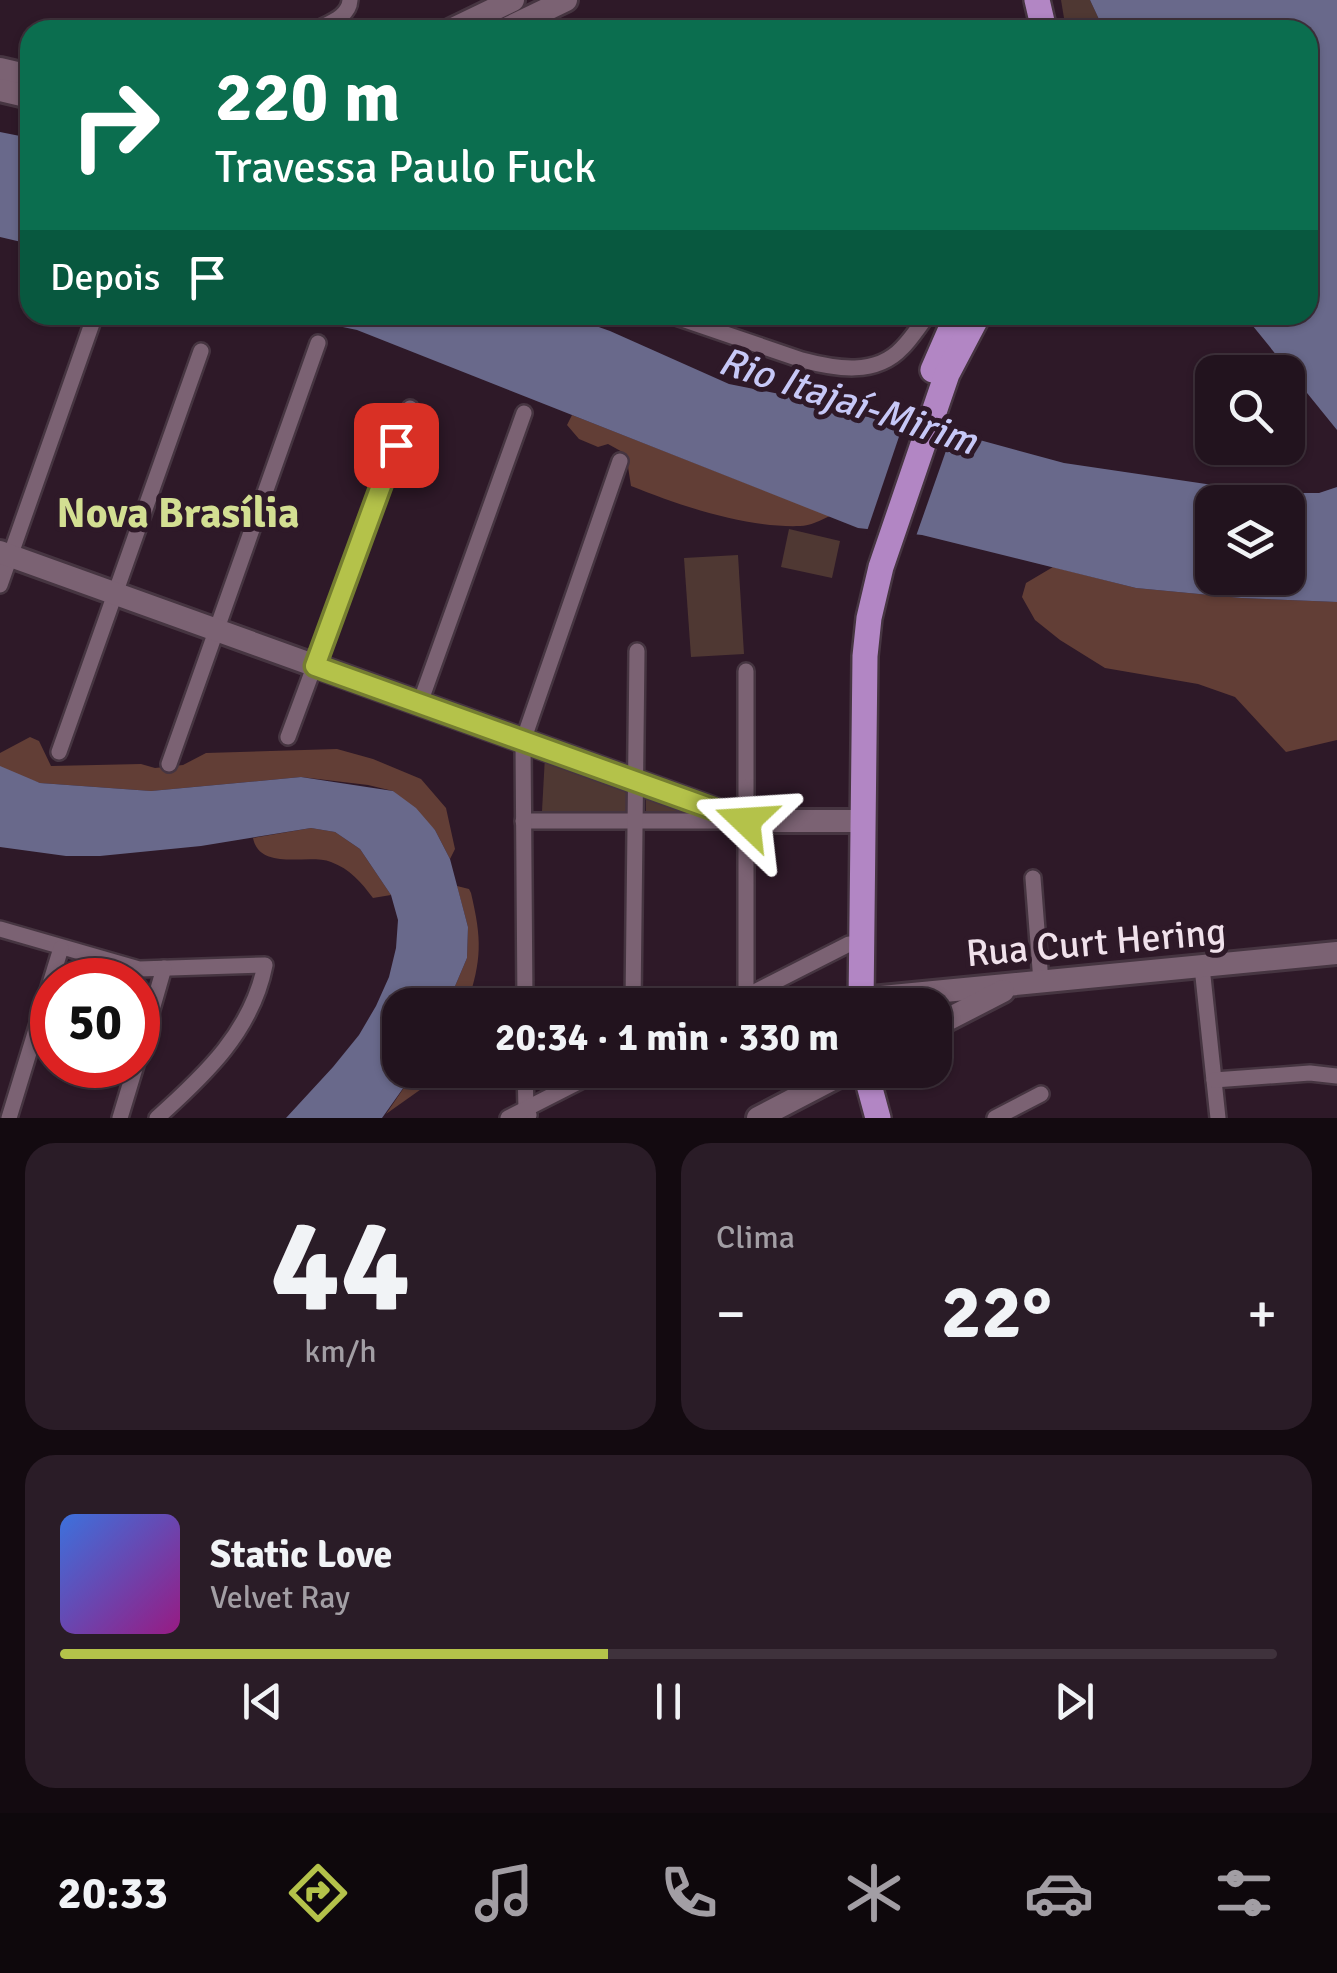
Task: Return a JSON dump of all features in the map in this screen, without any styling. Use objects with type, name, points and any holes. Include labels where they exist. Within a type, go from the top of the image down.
[{"type":"main road","points":[[471,20],[512,0]]},
{"type":"main road","points":[[525,20],[566,0]]},
{"type":"main road","points":[[855,988],[849,944],[874,564],[954,325]]},
{"type":"main road","points":[[940,371],[971,325]]},
{"type":"main road","points":[[5,554],[746,821],[857,821]]},
{"type":"main road","points":[[857,821],[857,988]]},
{"type":"main road","name":"Rua Curt Hering","points":[[952,992],[1337,954]]},
{"type":"main road","points":[[952,1017],[1015,984]]},
{"type":"main road","points":[[758,1118],[816,1088]]},
{"type":"main road","points":[[856,1088],[864,1118]]},
{"type":"main road","points":[[870,1088],[878,1118]]},
{"type":"street","points":[[335,20],[349,8],[350,0]]},
{"type":"street","points":[[0,584],[5,554],[91,325]]},
{"type":"street","points":[[699,325],[822,366],[851,368],[872,368],[888,360],[920,325]]},
{"type":"street","points":[[169,764],[318,343]]},
{"type":"street","points":[[59,752],[201,351]]},
{"type":"street","points":[[288,737],[410,408]]},
{"type":"street","points":[[420,704],[524,413]]},
{"type":"street","points":[[525,988],[524,741],[620,461]]},
{"type":"street","points":[[634,988],[638,652]]},
{"type":"street","points":[[746,672],[746,988]]},
{"type":"street","points":[[523,820],[746,821]]},
{"type":"street","points":[[1033,878],[1041,982]]},
{"type":"street","points":[[0,929],[139,969],[265,965],[248,1018],[228,1048],[156,1118]]},
{"type":"street","points":[[762,988],[849,944]]},
{"type":"street","points":[[9,1118],[61,948]]},
{"type":"street","points":[[1202,966],[1218,1118]]},
{"type":"street","points":[[160,981],[164,968]]},
{"type":"street","points":[[1214,1080],[1310,1073],[1337,1076]]},
{"type":"street","points":[[120,1118],[129,1088]]},
{"type":"street","points":[[526,1088],[528,1114]]},
{"type":"street","points":[[508,1118],[528,1114],[572,1088]]},
{"type":"street","points":[[995,1118],[1041,1094]]},
{"type":"shaded area","points":[[1061,0],[1090,0],[1099,20],[1064,20]]},
{"type":"shaded area","points":[[572,415],[830,516],[804,526],[758,523],[692,508],[631,486],[626,454],[608,444],[598,447],[579,439],[567,425]]},
{"type":"shaded area","points":[[789,529],[840,541],[832,578],[781,567]]},
{"type":"shaded area","points":[[738,555],[744,654],[691,657],[684,558]]},
{"type":"shaded area","points":[[1053,567],[1136,588],[1337,602],[1337,740],[1286,752],[1235,697],[1198,684],[1105,668],[1035,620],[1022,597],[1026,583]]},
{"type":"shaded area","points":[[30,737],[39,741],[51,766],[141,764],[155,768],[183,765],[206,753],[337,749],[421,779],[446,808],[455,849],[450,859],[435,830],[393,791],[368,785],[301,777],[151,791],[40,783],[0,769],[0,753]]},
{"type":"shaded area","points":[[545,756],[629,785],[629,811],[542,811]]},
{"type":"shaded area","points":[[646,791],[714,815],[646,815]]},
{"type":"shaded area","points":[[311,828],[335,832],[360,849],[391,895],[373,898],[355,877],[331,862],[265,855],[253,838]]},
{"type":"shaded area","points":[[457,886],[471,893],[479,937],[472,988],[454,988],[467,958],[468,927]]},
{"type":"shaded area","points":[[404,1088],[423,1088],[386,1114]]},
{"type":"water","points":[[1090,0],[1337,0],[1337,430],[1305,390],[1305,355],[1276,355],[1252,325],[1318,325],[1318,20],[1099,20]]},
{"type":"water","points":[[0,132],[20,136],[20,242],[0,237]]},
{"type":"water","points":[[333,325],[593,325],[729,384],[830,404],[847,413],[954,433],[1064,463],[1213,485],[1195,485],[1195,594],[1136,588],[922,535],[858,528],[357,330]]},
{"type":"water","points":[[1337,487],[1337,602],[1210,595],[1305,595],[1305,493]]},
{"type":"water","points":[[0,766],[40,783],[151,791],[301,777],[393,791],[416,808],[435,830],[450,859],[468,927],[467,958],[454,988],[384,988],[396,948],[398,920],[391,895],[360,849],[335,832],[311,828],[201,846],[100,856],[66,856],[0,847]]},
{"type":"water","points":[[382,993],[382,1088],[403,1088],[382,1118],[286,1118],[359,1035]]},
{"type":"pier","points":[[905,419],[954,428],[915,539],[866,534]]},
{"type":"district","name":"Nova Brasília","points":[[178,512]]},
{"type":"route","points":[[396,445],[315,666],[746,821]]},
{"type":"water label","name":"Rio Itajaí-Mirim","points":[[848,400]]}]
